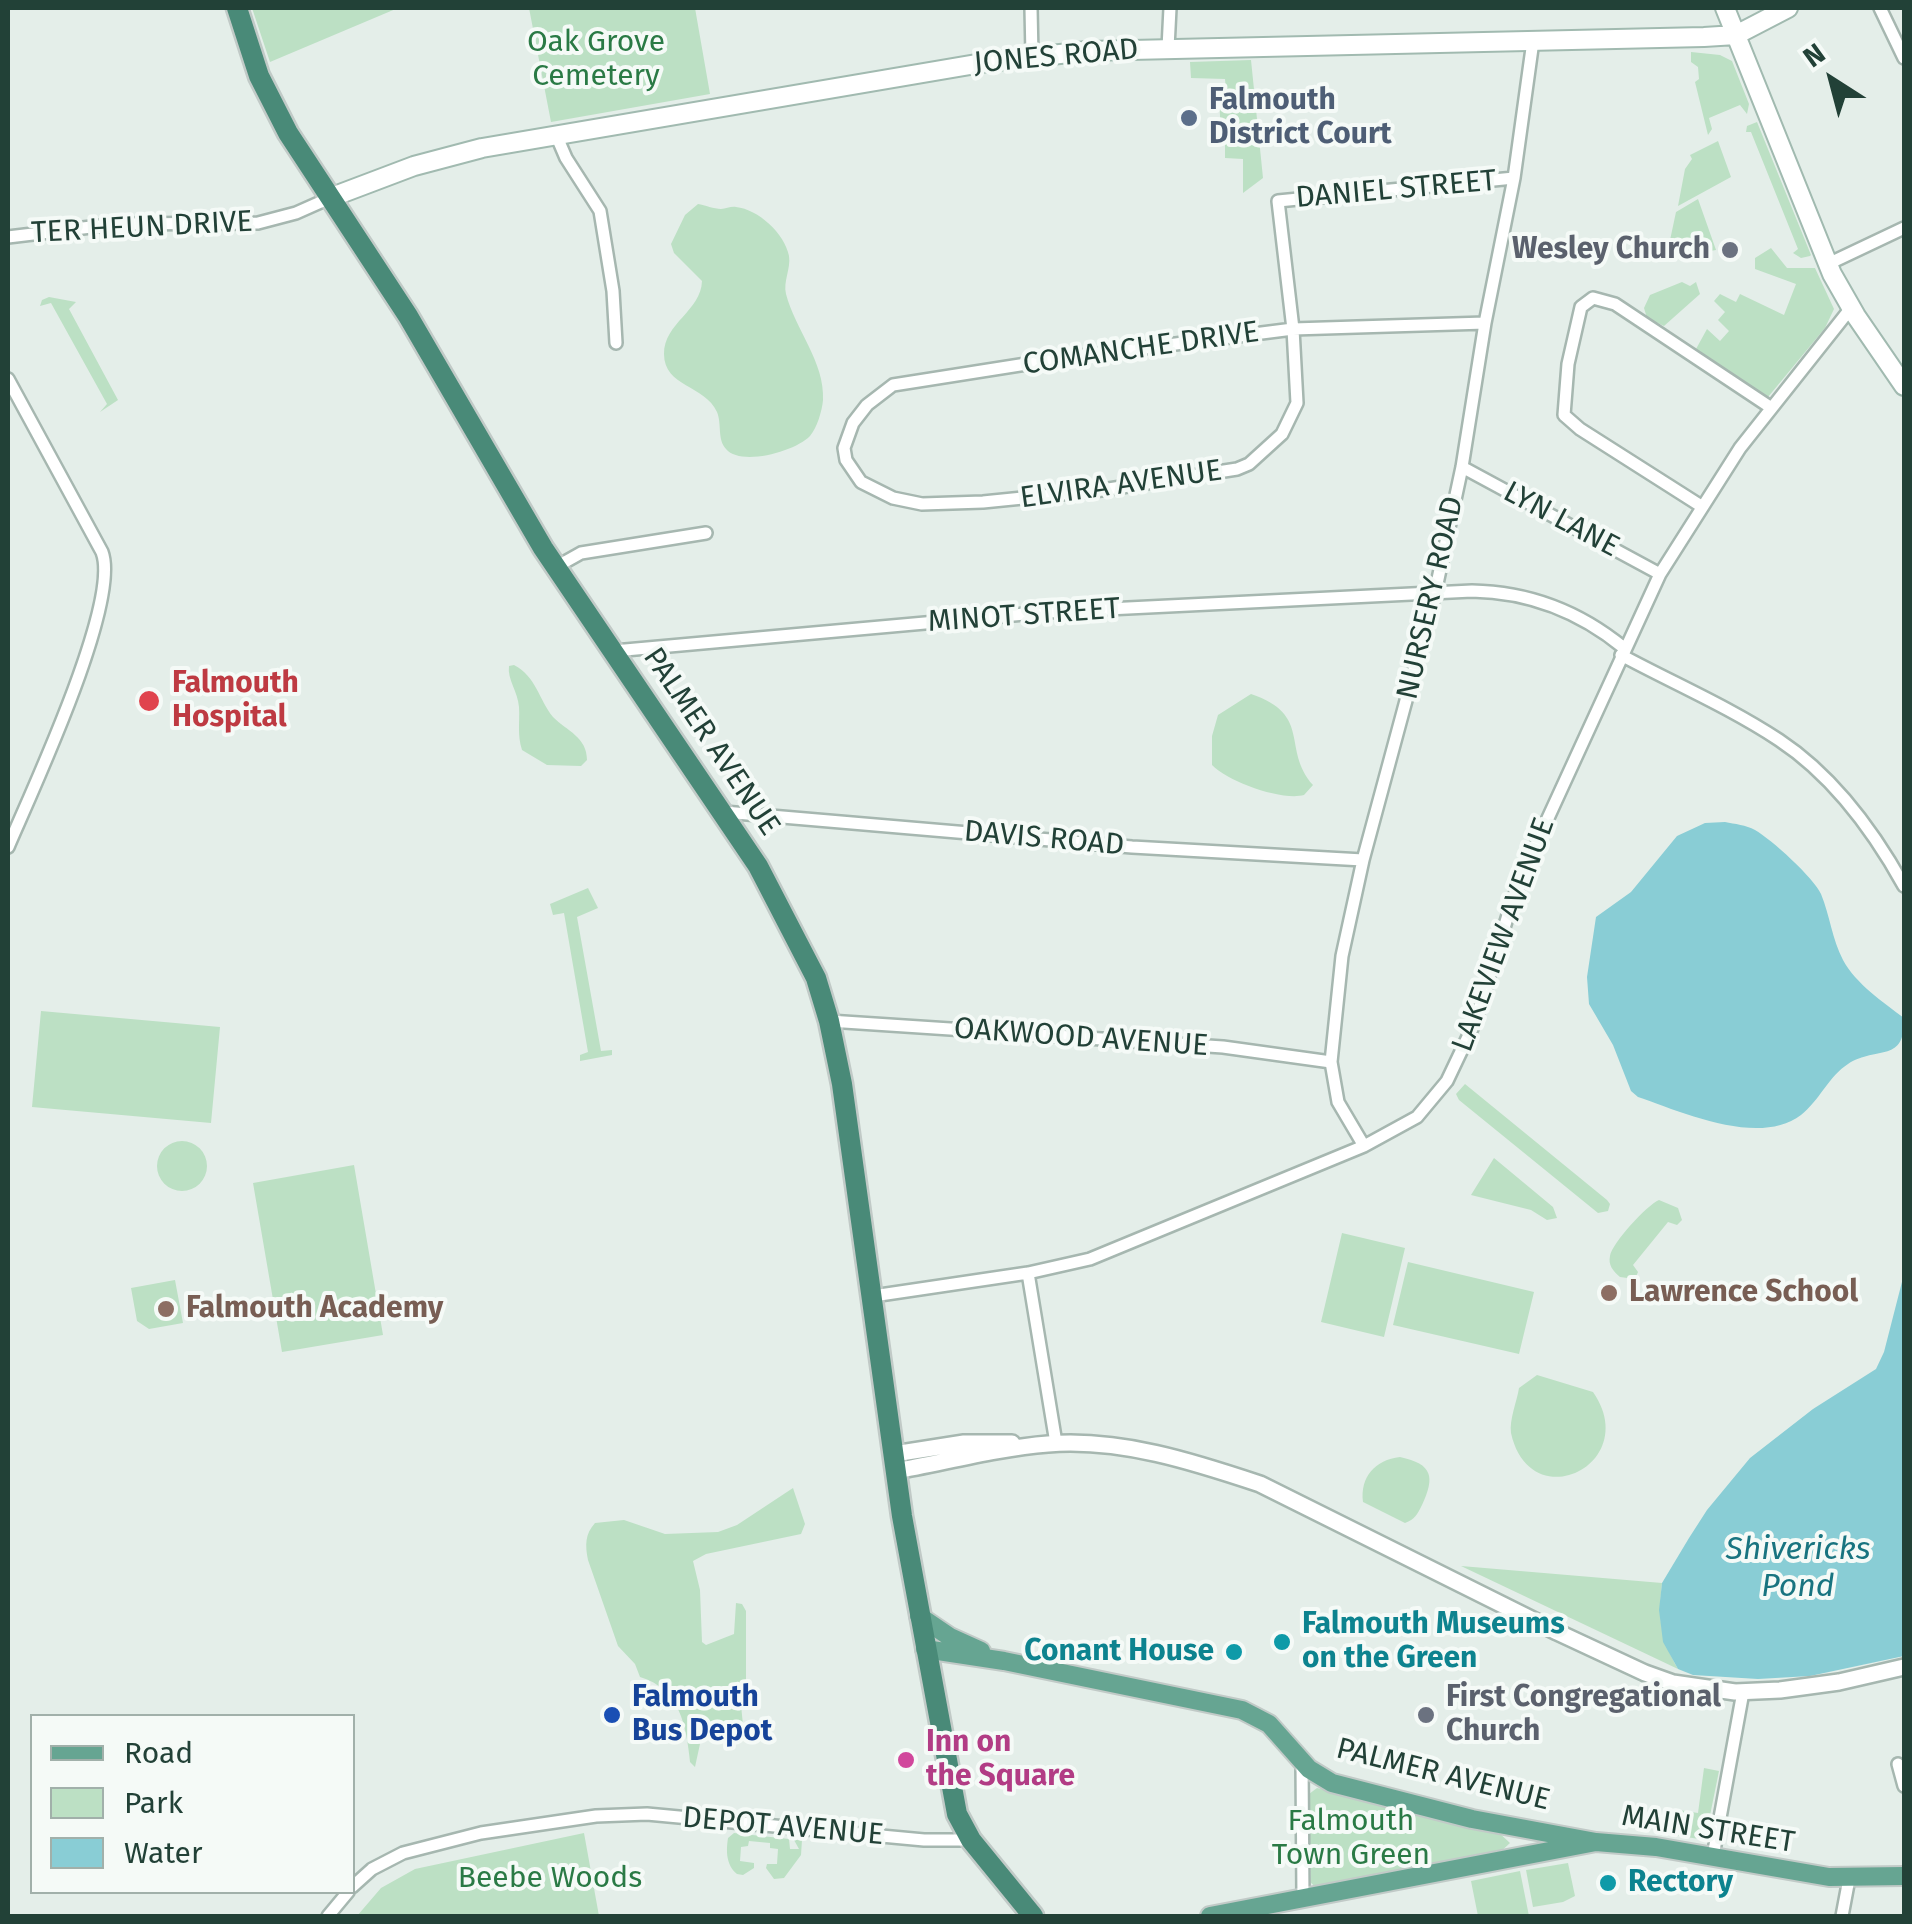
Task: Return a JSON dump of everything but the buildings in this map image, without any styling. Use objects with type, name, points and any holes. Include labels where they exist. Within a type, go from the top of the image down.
[{"type":"highway","name":"PALMER AVENUE","points":[[237,8],[259,76],[278,116],[408,316],[508,492],[724,812],[800,943],[829,1021],[846,1114],[915,1592],[957,1814],[971,1840],[1033,1916]]},
{"type":"main road","points":[[1725,8],[1828,264],[1851,308],[1904,386]]},
{"type":"main road","name":"JONES ROAD","points":[[332,197],[454,154],[848,84],[1032,56],[1168,48],[1736,34],[1788,8]]},
{"type":"main road","name":"PALMER AVENUE","points":[[919,1616],[950,1637],[1004,1661]]},
{"type":"main road","name":"PALMER AVENUE","points":[[925,1650],[1004,1661],[1243,1711],[1269,1724],[1302,1762],[1332,1783],[1496,1823],[1596,1842]]},
{"type":"main road","points":[[1496,1823],[1538,1854]]},
{"type":"main road","name":"MAIN STREET","points":[[1210,1916],[1282,1910],[1303,1900],[1596,1842],[1656,1846],[1849,1879],[1904,1876]]},
{"type":"street","points":[[1031,8],[1032,56]]},
{"type":"street","points":[[1168,48],[1170,8]]},
{"type":"street","points":[[1880,8],[1904,58]]},
{"type":"street","name":"NURSERY ROAD","points":[[1364,1146],[1338,1102],[1331,1062],[1342,956],[1363,860],[1435,593],[1462,467],[1485,322],[1514,178],[1533,41]]},
{"type":"street","points":[[557,137],[600,210],[613,291],[616,343]]},
{"type":"street","name":"DANIEL STREET","points":[[1278,201],[1514,178]]},
{"type":"street","name":"TER HEUN DRIVE","points":[[8,237],[116,224],[258,222],[296,213],[332,197]]},
{"type":"street","name":"ELVIRA AVENUE","points":[[846,460],[862,482],[893,498],[922,504],[1000,500],[1225,473],[1249,464],[1272,445],[1289,423],[1297,402],[1278,201]]},
{"type":"street","points":[[1828,264],[1904,228]]},
{"type":"street","points":[[1701,506],[1572,424],[1564,414],[1568,364],[1581,308],[1592,298],[1616,304],[1770,407]]},
{"type":"street","name":"LAKEVIEW AVENUE","points":[[872,1296],[1028,1273],[1090,1259],[1364,1146],[1416,1117],[1437,1096],[1456,1065],[1485,995],[1519,884],[1660,574],[1701,506],[1770,407],[1851,308]]},
{"type":"street","name":"COMANCHE DRIVE","points":[[846,460],[846,437],[853,423],[893,386],[1058,359],[1293,329],[1485,322]]},
{"type":"street","points":[[8,379],[105,558],[103,596],[59,729],[8,847]]},
{"type":"street","name":"LYN LANE","points":[[1462,467],[1660,574]]},
{"type":"street","points":[[556,567],[581,553],[706,533]]},
{"type":"street","name":"MINOT STREET","points":[[614,651],[1047,612],[1481,591],[1529,596],[1567,611],[1622,652],[1727,709],[1800,756],[1868,830],[1904,886]]},
{"type":"street","name":"DAVIS ROAD","points":[[724,812],[1132,846],[1363,860]]},
{"type":"street","name":"OAKWOOD AVENUE","points":[[829,1021],[1224,1048],[1331,1062]]},
{"type":"street","points":[[1028,1273],[1051,1443]]},
{"type":"street","points":[[895,1462],[1051,1443],[1104,1446],[1192,1461],[1260,1484],[1645,1673],[1673,1683],[1743,1692],[1814,1686],[1904,1667]]},
{"type":"street","points":[[1713,1856],[1743,1692]]},
{"type":"street","points":[[1302,1762],[1303,1900]]},
{"type":"street","points":[[1898,1764],[1904,1786]]},
{"type":"street","name":"DEPOT AVENUE","points":[[355,1884],[372,1869],[404,1853],[481,1833],[596,1816],[647,1814],[924,1840],[971,1840]]},
{"type":"street","points":[[1842,1916],[1849,1879]]},
{"type":"street","name":"DEPOT AVENUE","points":[[328,1916],[346,1894]]},
{"type":"green space","points":[[252,8],[398,8],[270,62]]},
{"type":"green space","name":"Oak Grove Cemetery","points":[[529,8],[695,8],[710,94],[551,122]]},
{"type":"green space","points":[[1691,52],[1720,55],[1732,61],[1749,104],[1747,114],[1740,105],[1709,118],[1712,129],[1708,135],[1695,82],[1699,79],[1698,67],[1691,62]]},
{"type":"green space","points":[[1251,60],[1263,178],[1243,193],[1243,159],[1225,158],[1225,140],[1221,139],[1219,93],[1226,92],[1225,79],[1191,78],[1190,62]]},
{"type":"green space","points":[[1757,122],[1810,256],[1801,258],[1793,253],[1798,249],[1751,132],[1746,132],[1747,126]]},
{"type":"green space","points":[[1718,141],[1731,177],[1678,206],[1690,155]]},
{"type":"green space","points":[[1698,199],[1716,250],[1666,259],[1676,212]]},
{"type":"green space","points":[[698,204],[753,212],[776,231],[786,248],[786,294],[815,359],[823,400],[810,436],[768,455],[743,457],[726,449],[711,403],[678,380],[666,365],[666,343],[696,301],[702,281],[674,253],[671,244],[685,215]]},
{"type":"green space","points":[[1771,248],[1787,268],[1815,268],[1834,309],[1825,328],[1768,397],[1696,349],[1707,329],[1720,341],[1729,331],[1718,320],[1725,312],[1714,301],[1720,294],[1736,302],[1740,294],[1784,315],[1796,284],[1755,269],[1755,258]]},
{"type":"green space","points":[[1682,282],[1690,286],[1696,282],[1700,294],[1664,326],[1647,318],[1644,308],[1650,295]]},
{"type":"green space","points":[[49,297],[76,302],[69,309],[118,400],[100,412],[107,404],[51,303],[40,306]]},
{"type":"green space","points":[[514,665],[532,682],[553,717],[584,746],[587,760],[581,766],[547,765],[522,750],[518,701],[509,671],[509,666]]},
{"type":"green space","points":[[1251,694],[1270,702],[1289,723],[1304,772],[1313,785],[1304,795],[1256,789],[1212,765],[1212,736],[1218,715]]},
{"type":"green space","points":[[588,888],[598,908],[577,917],[601,1051],[612,1050],[612,1055],[580,1061],[580,1055],[588,1052],[564,913],[553,915],[550,904]]},
{"type":"green space","points":[[41,1011],[220,1027],[211,1123],[32,1107]]},
{"type":"green space","points":[[1465,1084],[1607,1200],[1608,1211],[1598,1213],[1459,1100],[1456,1094]]},
{"type":"green space","points":[[172,1142],[192,1142],[206,1156],[206,1176],[192,1190],[172,1190],[158,1176],[158,1156]]},
{"type":"green space","points":[[1494,1158],[1553,1207],[1557,1218],[1547,1220],[1531,1210],[1471,1195]]},
{"type":"green space","points":[[354,1165],[383,1335],[282,1352],[253,1183]]},
{"type":"green space","points":[[1659,1200],[1678,1208],[1682,1220],[1677,1225],[1668,1222],[1633,1265],[1638,1272],[1635,1279],[1620,1277],[1610,1265],[1612,1250],[1631,1225]]},
{"type":"green space","points":[[1342,1233],[1405,1248],[1384,1337],[1321,1322]]},
{"type":"green space","points":[[1408,1262],[1534,1292],[1519,1354],[1393,1325]]},
{"type":"green space","points":[[175,1280],[183,1323],[149,1329],[137,1321],[131,1288]]},
{"type":"green space","points":[[1537,1375],[1593,1392],[1605,1418],[1604,1441],[1594,1459],[1578,1472],[1558,1477],[1539,1473],[1522,1459],[1511,1433],[1519,1388]]},
{"type":"green space","points":[[1400,1457],[1425,1468],[1429,1479],[1419,1511],[1405,1523],[1363,1502],[1364,1485],[1371,1471]]},
{"type":"green space","points":[[793,1488],[805,1524],[801,1534],[706,1554],[693,1561],[700,1590],[702,1642],[706,1645],[734,1634],[736,1603],[746,1611],[746,1684],[740,1695],[743,1725],[735,1735],[714,1727],[703,1730],[695,1767],[690,1762],[683,1722],[672,1699],[640,1677],[635,1664],[618,1646],[588,1560],[588,1536],[595,1523],[624,1520],[665,1534],[718,1532],[737,1525]]},
{"type":"green space","points":[[1461,1566],[1662,1583],[1662,1628],[1678,1669]]},
{"type":"green space","points":[[1704,1768],[1719,1771],[1705,1840],[1668,1834],[1668,1817],[1677,1818],[1679,1810],[1698,1813]]},
{"type":"green space","name":"Falmouth Town Green","points":[[1317,1788],[1496,1830],[1510,1843],[1497,1855],[1317,1888],[1311,1883],[1309,1794]]},
{"type":"green space","name":"Beebe Woods","points":[[584,1833],[599,1916],[357,1916],[381,1888],[415,1869]]},
{"type":"green space","points":[[734,1833],[789,1839],[790,1849],[799,1849],[794,1840],[802,1840],[801,1855],[784,1878],[774,1879],[766,1868],[767,1864],[777,1864],[778,1849],[770,1848],[770,1843],[749,1841],[748,1846],[741,1847],[740,1861],[754,1863],[754,1868],[737,1874],[727,1853],[728,1838]]},
{"type":"green space","points":[[1568,1863],[1575,1896],[1533,1907],[1526,1870]]},
{"type":"green space","points":[[1520,1871],[1529,1916],[1478,1916],[1471,1881]]},
{"type":"water","points":[[1725,822],[1762,835],[1810,879],[1821,894],[1848,969],[1904,1018],[1900,1042],[1895,1048],[1848,1064],[1801,1115],[1764,1128],[1720,1124],[1638,1097],[1631,1091],[1613,1045],[1589,1004],[1587,977],[1596,917],[1631,892],[1677,836],[1705,823]]},
{"type":"water","name":"Shivericks Pond","points":[[1904,1274],[1904,1656],[1810,1676],[1758,1679],[1693,1675],[1678,1669],[1663,1642],[1659,1610],[1662,1583],[1707,1510],[1750,1458],[1813,1409],[1876,1369]]},
{"type":"place","name":"Falmouth District Court","points":[[1189,118]]},
{"type":"place","name":"Wesley Church","points":[[1730,250]]},
{"type":"place","name":"Falmouth Hospital","points":[[149,701]]},
{"type":"place","name":"Lawrence School","points":[[1609,1293]]},
{"type":"place","name":"Falmouth Academy","points":[[166,1309]]},
{"type":"place","name":"Falmouth Museums on the Green","points":[[1282,1642]]},
{"type":"place","name":"Conant House","points":[[1234,1652]]},
{"type":"place","name":"Falmouth Bus Depot","points":[[612,1715]]},
{"type":"place","name":"First Congregational Church","points":[[1426,1715]]},
{"type":"place","name":"Inn on the Square","points":[[906,1760]]},
{"type":"place","name":"Rectory","points":[[1608,1883]]}]
